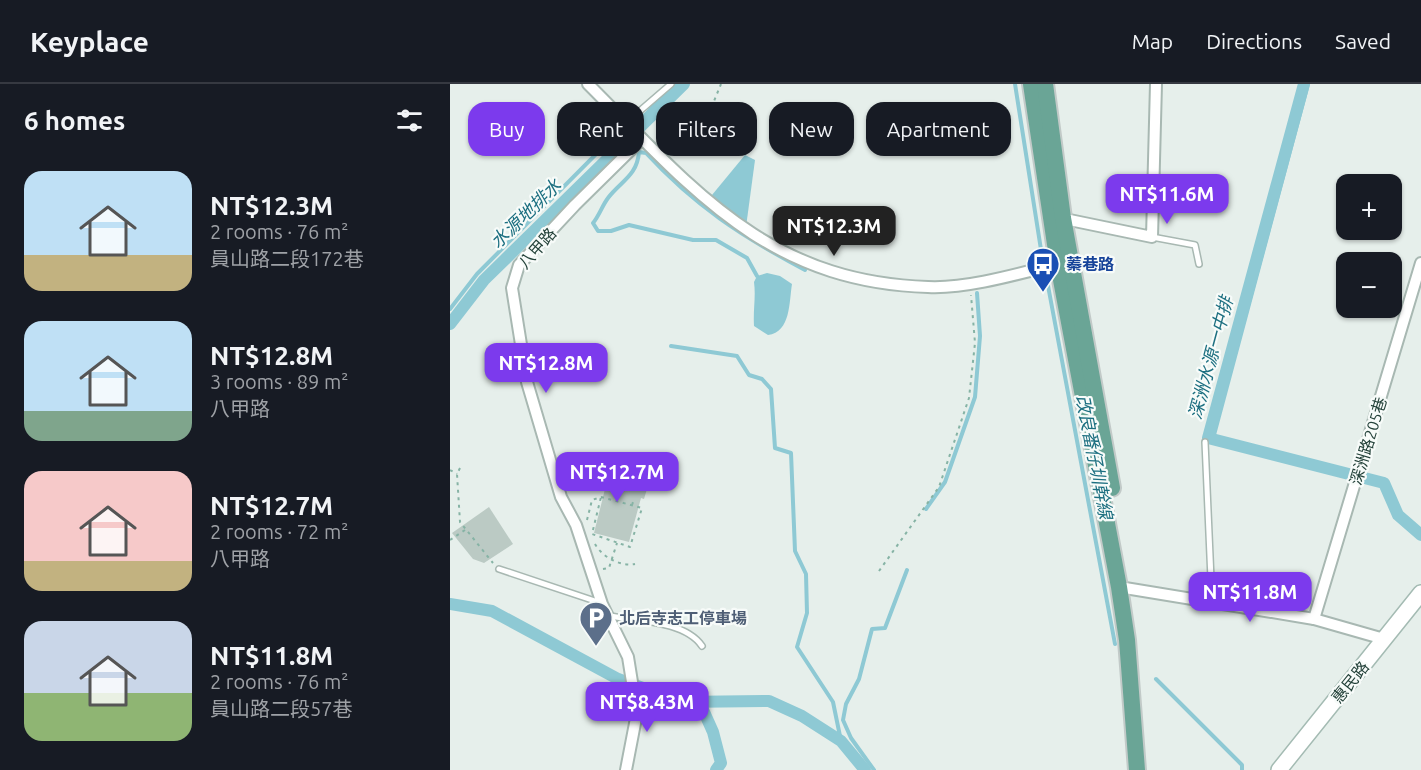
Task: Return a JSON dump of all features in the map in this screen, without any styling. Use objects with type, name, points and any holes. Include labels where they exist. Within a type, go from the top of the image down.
[{"type":"main road","points":[[1031,84],[1125,588],[1147,770]]},
{"type":"main road","points":[[1045,84],[1057,217]]},
{"type":"main road","points":[[1125,588],[1137,770]]},
{"type":"street","points":[[588,84],[606,102]]},
{"type":"street","points":[[1057,217],[1152,237],[1156,84]]},
{"type":"street","points":[[644,141],[689,186],[724,216],[752,235],[810,265],[848,276],[918,286],[970,283],[1064,262]]},
{"type":"street","name":"八甲路","points":[[615,156],[575,205],[519,265],[512,288],[527,382],[561,497],[576,525],[602,604],[625,646],[632,675],[637,713],[626,770]]},
{"type":"street","name":"深洲路205巷","points":[[1314,619],[1421,263]]},
{"type":"street","points":[[1125,588],[1314,619],[1384,639]]},
{"type":"street","name":"惠民路","points":[[1279,770],[1421,593]]},
{"type":"lane","points":[[644,120],[670,84]]},
{"type":"lane","points":[[1152,237],[1195,245],[1198,264]]},
{"type":"lane","points":[[1205,441],[1212,602]]},
{"type":"lane","points":[[499,570],[602,604]]},
{"type":"lane","points":[[608,616],[685,632],[695,636],[702,646]]},
{"type":"path","points":[[714,102],[721,84]]},
{"type":"path","points":[[879,571],[939,487],[969,398],[975,343],[970,283]]},
{"type":"path","points":[[460,468],[457,474],[460,522],[499,570]]},
{"type":"path","points":[[450,470],[457,474]]},
{"type":"path","points":[[587,526],[592,500],[602,497],[642,508],[630,547],[592,534],[602,497]]},
{"type":"path","points":[[632,505],[634,499]]},
{"type":"path","points":[[450,540],[466,530]]},
{"type":"path","points":[[588,532],[598,549],[612,559],[626,566],[635,564]]},
{"type":"path","points":[[592,572],[609,568],[617,543]]},
{"type":"water","points":[[744,156],[755,160],[746,227],[712,195]]},
{"type":"water","points":[[767,273],[780,276],[792,284],[785,322],[776,333],[768,335],[754,326],[754,282],[757,276]]},
{"type":"building","points":[[590,467],[649,482],[644,499],[641,498],[629,542],[594,533],[605,489],[585,484]]},
{"type":"building","points":[[489,507],[513,544],[484,563],[473,559],[452,533]]},
{"type":"waterway","points":[[450,309],[477,274],[620,130],[645,115],[674,84]]},
{"type":"waterway","name":"水源地排水","points":[[450,324],[484,280],[684,84]]},
{"type":"waterway","name":"改良番仔圳幹線","points":[[1015,84],[1042,256]]},
{"type":"waterway","name":"深洲水源一中排","points":[[1304,84],[1208,438],[1384,483],[1398,515],[1421,535]]},
{"type":"waterway","points":[[1214,435],[1308,84]]},
{"type":"waterway","points":[[757,276],[747,258],[716,240],[693,240],[629,225],[611,231],[598,231],[593,223],[608,198],[632,173],[639,152],[646,153],[683,189],[720,219],[805,270]]},
{"type":"waterway","name":"改良番仔圳幹線","points":[[1046,275],[1115,644]]},
{"type":"waterway","points":[[926,509],[945,482],[975,397],[980,336],[977,293]]},
{"type":"waterway","points":[[671,346],[737,356],[749,375],[762,379],[771,389],[775,448],[791,453],[795,551],[806,574],[807,613],[797,647],[833,702],[841,741]]},
{"type":"waterway","points":[[874,770],[851,738],[843,720],[846,704],[859,679],[872,629],[885,628],[907,570]]},
{"type":"waterway","name":"水源地排水","points":[[450,604],[492,611],[618,679],[681,702],[769,701],[802,716],[841,741],[865,770]]},
{"type":"waterway","name":"改良番仔圳幹線","points":[[1156,679],[1242,765],[1242,770]]},
{"type":"waterway","points":[[700,703],[713,732],[721,763],[716,770]]},
{"type":"place","name":"蓁巷路","points":[[1043,293]]},
{"type":"place","name":"北后寺志工停車場","points":[[596,647]]}]
